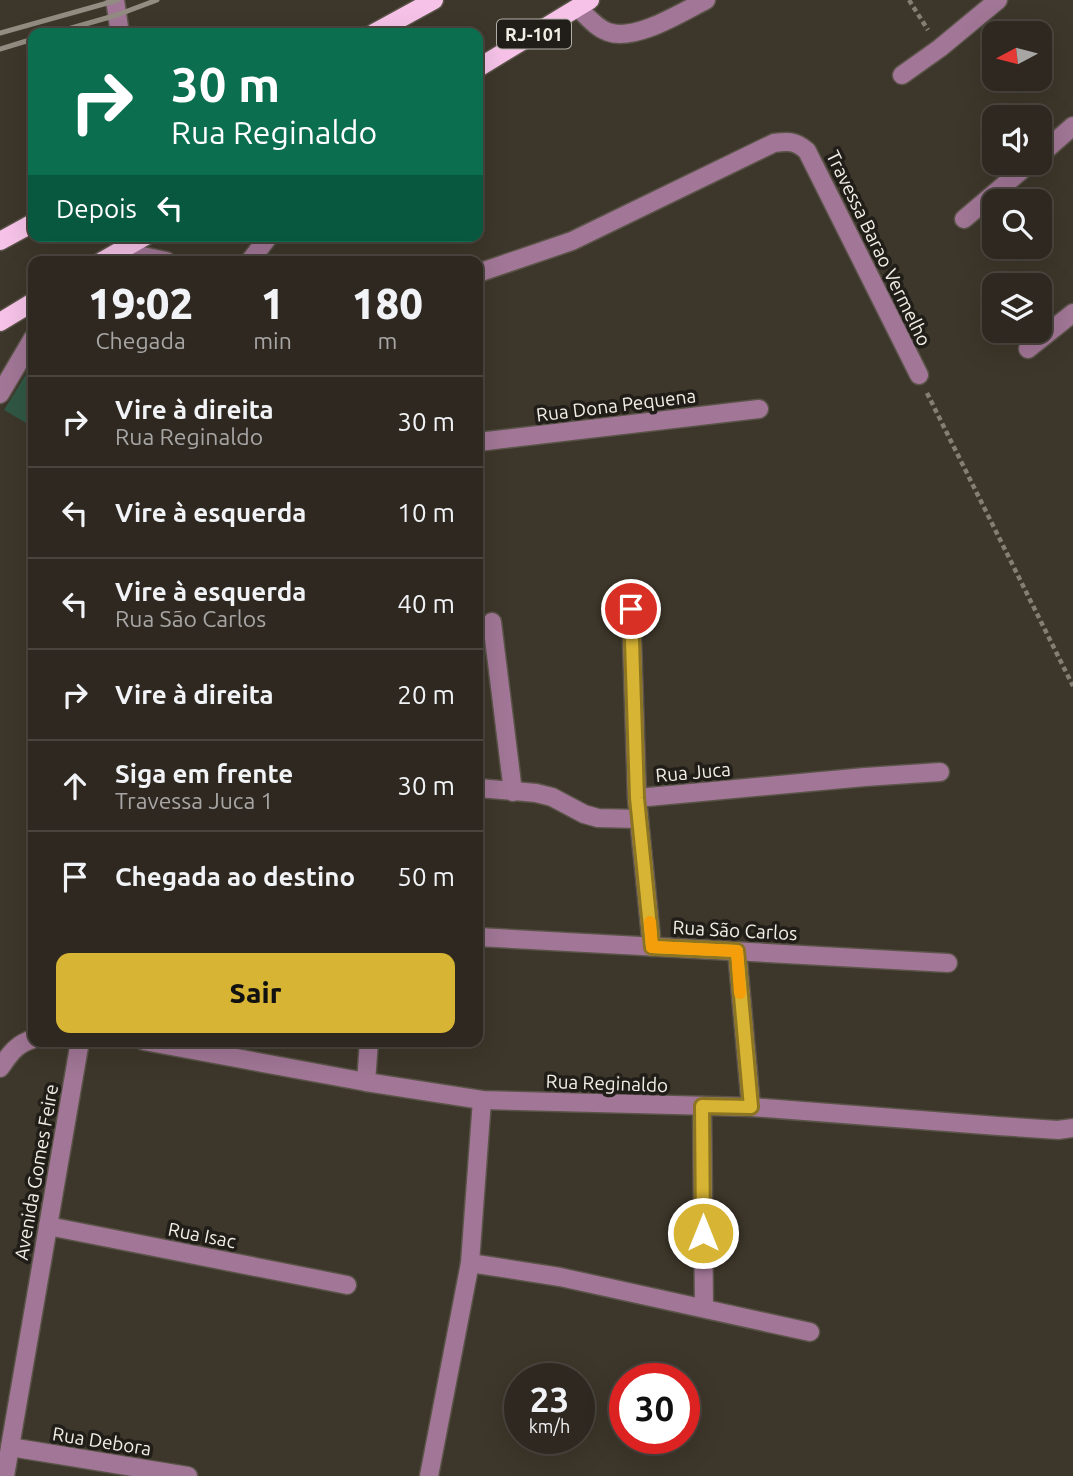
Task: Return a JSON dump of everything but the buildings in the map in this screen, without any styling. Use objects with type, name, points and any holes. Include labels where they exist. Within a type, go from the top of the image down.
[{"type":"main road","points":[[383,28],[434,0]]},
{"type":"main road","name":"RJ-101","points":[[483,65],[584,4]]},
{"type":"main road","points":[[0,241],[28,226]]},
{"type":"main road","points":[[110,256],[135,242]]},
{"type":"main road","points":[[0,322],[28,305]]},
{"type":"street","points":[[115,0],[119,27]]},
{"type":"street","points":[[584,4],[598,27],[609,33],[627,34],[653,26],[706,0]]},
{"type":"street","points":[[902,75],[940,48],[998,0]]},
{"type":"street","points":[[1052,144],[1073,126]]},
{"type":"street","name":"Travessa Barao Vermelho","points":[[483,272],[572,241],[774,143],[797,143],[807,151],[919,375]]},
{"type":"street","points":[[964,219],[1016,175]]},
{"type":"street","points":[[254,256],[264,242]]},
{"type":"street","points":[[119,251],[142,256]]},
{"type":"street","points":[[1028,349],[1073,313]]},
{"type":"street","points":[[0,394],[28,346]]},
{"type":"street","name":"Rua Dona Pequena","points":[[483,441],[759,408]]},
{"type":"street","points":[[631,609],[637,798]]},
{"type":"street","points":[[492,622],[513,792]]},
{"type":"street","name":"Rua Juca","points":[[652,947],[637,798],[865,776],[940,772]]},
{"type":"street","points":[[483,789],[552,797],[584,814],[598,818],[639,819]]},
{"type":"street","name":"Rua São Carlos","points":[[483,937],[948,963]]},
{"type":"street","points":[[737,951],[751,1107]]},
{"type":"street","points":[[0,1068],[12,1050],[28,1040]]},
{"type":"street","name":"Avenida Gomes Feire","points":[[5,1476],[79,1047]]},
{"type":"street","name":"Rua Reginaldo","points":[[176,1047],[482,1100],[751,1107],[1058,1130],[1073,1128]]},
{"type":"street","points":[[366,1082],[369,1047]]},
{"type":"street","points":[[429,1476],[470,1264],[482,1100]]},
{"type":"street","points":[[702,1106],[704,1308]]},
{"type":"street","name":"Rua Isac","points":[[48,1226],[347,1285]]},
{"type":"street","points":[[470,1264],[560,1277],[810,1332]]},
{"type":"street","name":"Rua Debora","points":[[10,1447],[188,1476]]},
{"type":"path","points":[[909,0],[928,30]]},
{"type":"path","name":"Travessa Barao Vermelho","points":[[919,375],[1073,686]]},
{"type":"green space","points":[[28,371],[28,424],[4,410]]},
{"type":"railway","points":[[0,33],[118,0]]},
{"type":"railway","points":[[72,28],[157,0]]},
{"type":"railway","points":[[0,49],[28,41]]},
{"type":"slow traffic","points":[[650,922],[652,947],[737,951],[740,993]]},
{"type":"route","points":[[631,609],[637,798],[652,947],[737,951],[751,1107],[702,1106],[703,1233]]}]
